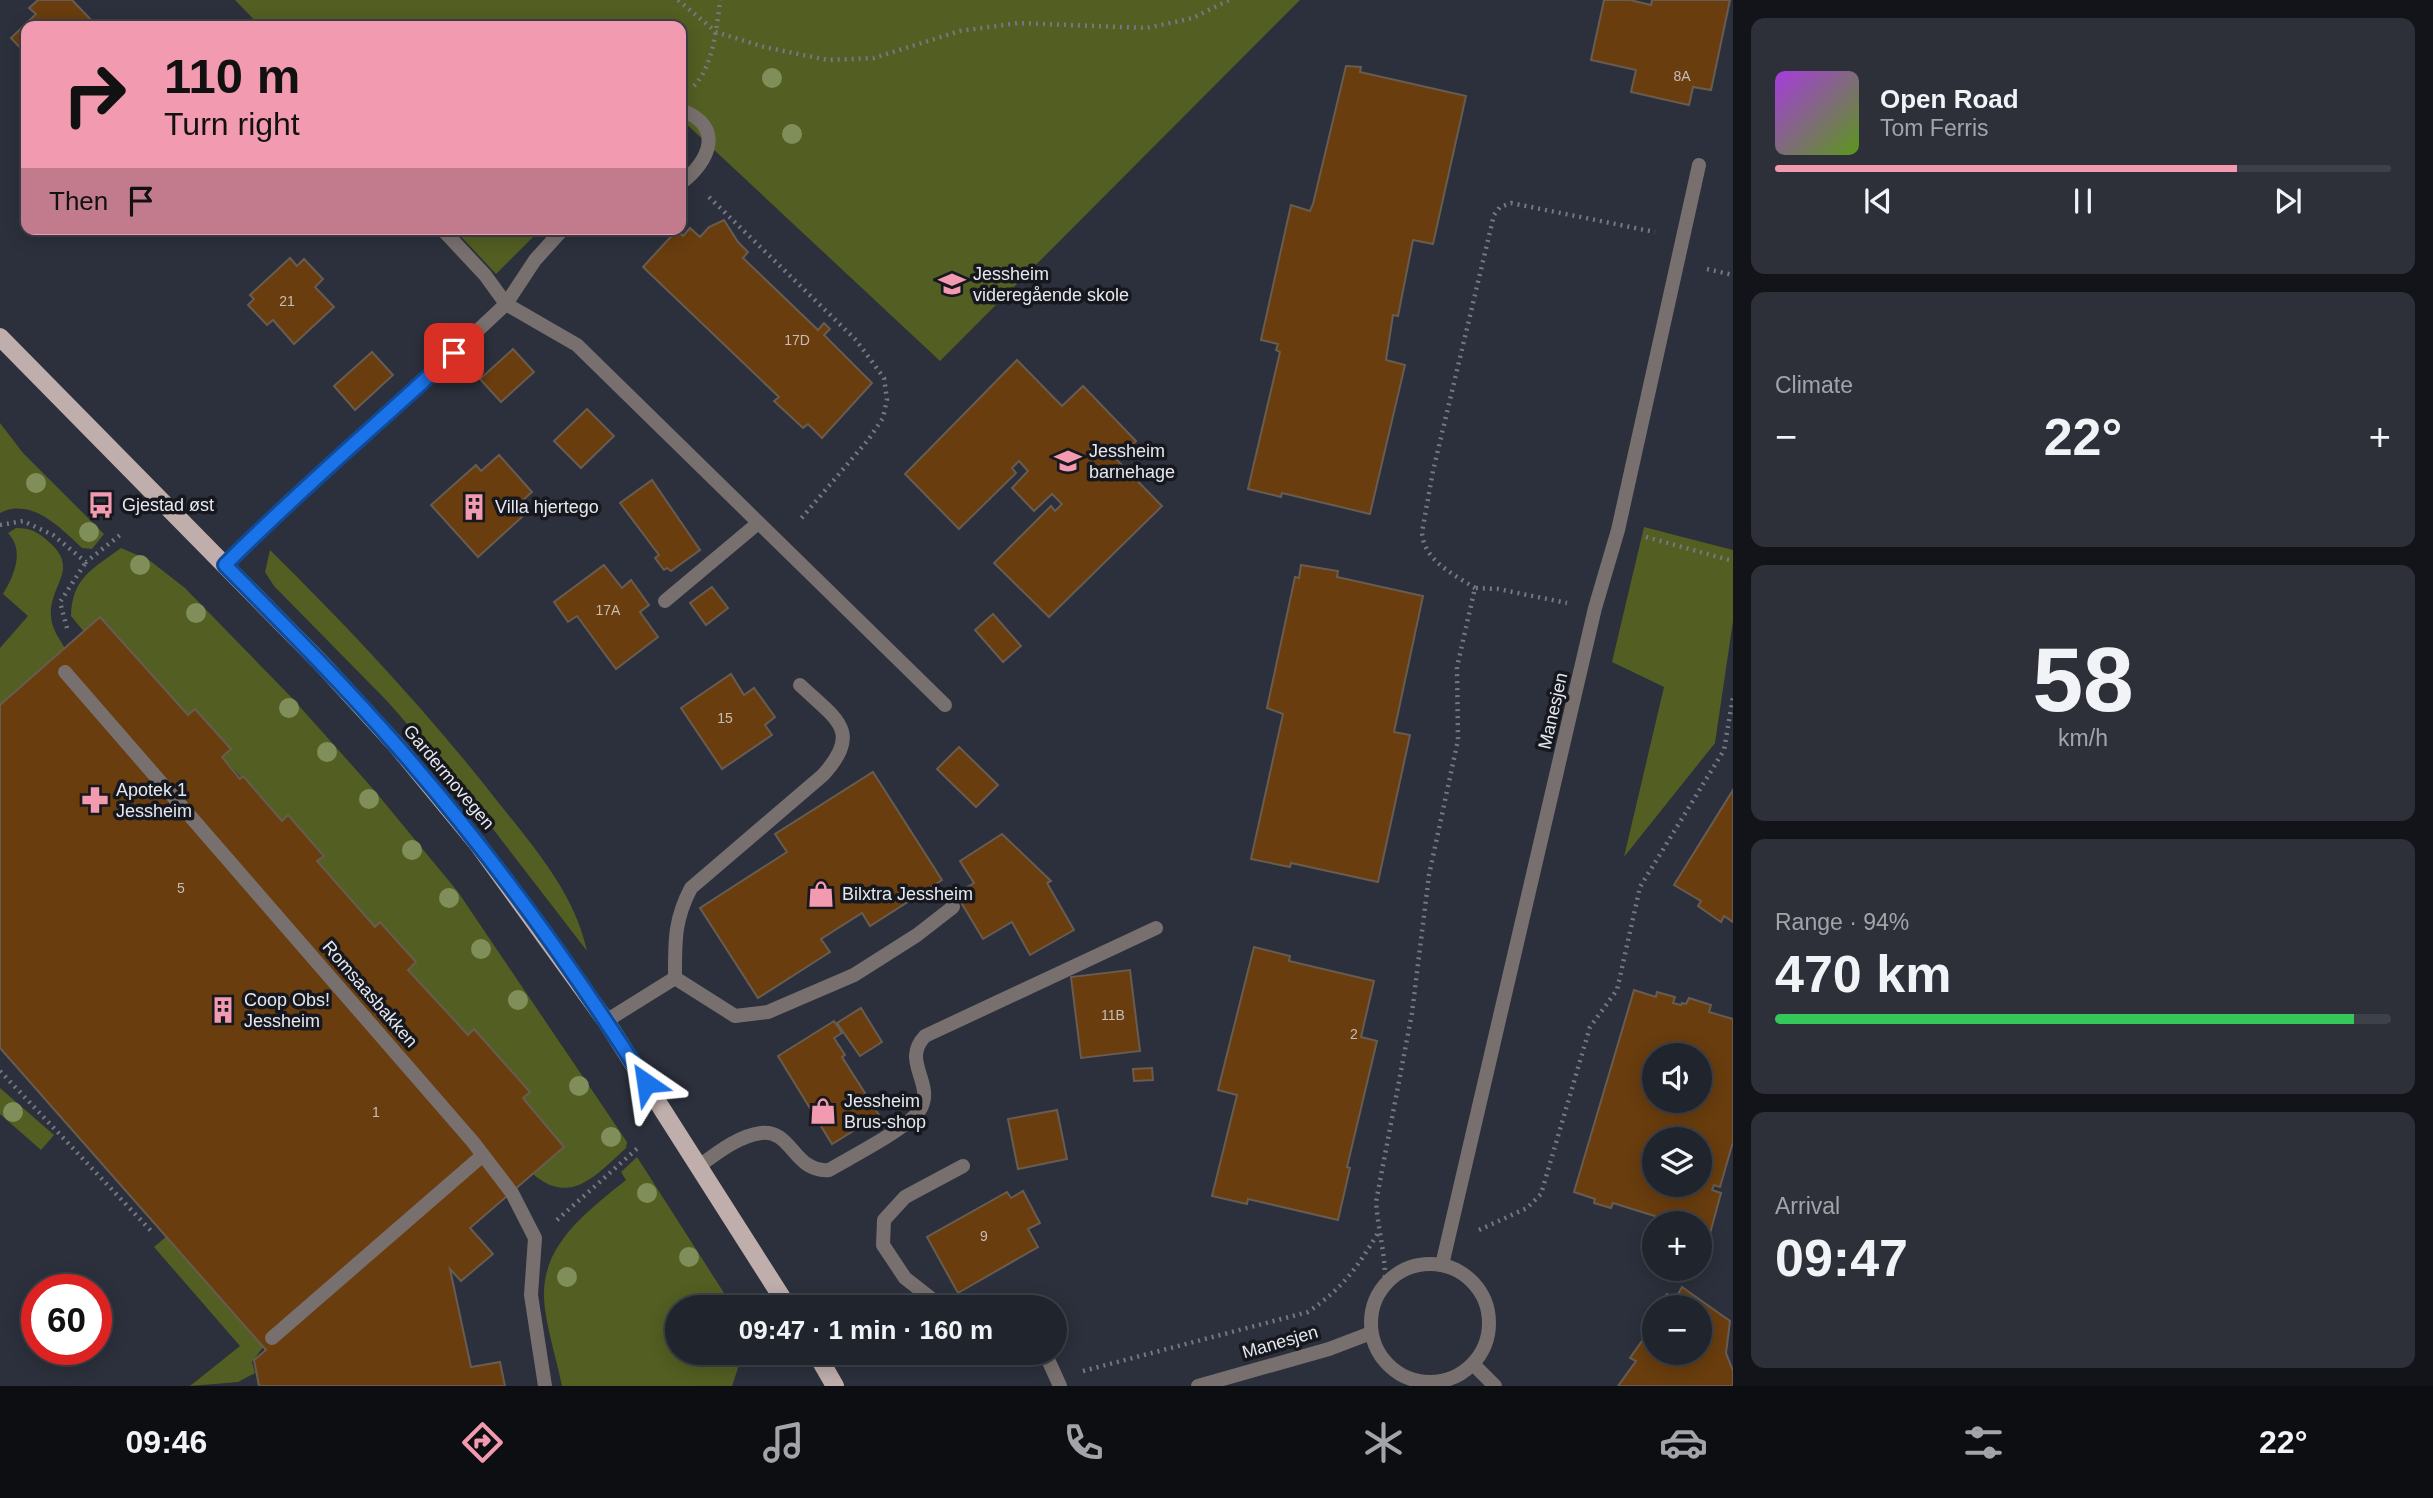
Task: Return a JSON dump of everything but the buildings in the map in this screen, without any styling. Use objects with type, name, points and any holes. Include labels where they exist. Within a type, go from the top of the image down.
[{"type":"main road","name":"Gardermovegen","points":[[0,337],[322,664],[397,746],[477,843],[606,1021],[780,1295]]},
{"type":"main road","points":[[823,1365],[835,1386]]},
{"type":"street","points":[[686,113],[706,129],[710,143],[707,155],[686,179]]},
{"type":"street","name":"Manesjen","points":[[1442,1265],[1594,608],[1618,530],[1699,165]]},
{"type":"street","points":[[448,235],[485,275],[506,304],[576,345],[945,705]]},
{"type":"street","points":[[225,565],[290,499],[352,447],[506,304],[535,260],[558,235]]},
{"type":"street","points":[[665,601],[757,524]]},
{"type":"street","name":"Romsaasbakken","points":[[65,672],[483,1155],[512,1193],[535,1238]]},
{"type":"street","points":[[676,978],[676,926],[681,907],[691,888],[823,775],[838,759],[844,746],[845,735],[827,711],[800,685]]},
{"type":"street","points":[[676,978],[735,1016],[768,1012],[854,975],[917,935],[953,907]]},
{"type":"street","points":[[699,1166],[735,1141],[762,1132],[784,1140],[806,1166],[819,1171],[829,1170],[911,1121],[922,1107],[923,1083],[915,1061],[917,1045],[925,1036],[1156,929]]},
{"type":"street","points":[[606,1021],[676,978]]},
{"type":"street","points":[[272,1338],[483,1155]]},
{"type":"street","points":[[927,1295],[905,1278],[883,1245],[884,1220],[905,1197],[963,1166]]},
{"type":"street","points":[[535,1238],[531,1295],[545,1386]]},
{"type":"street","points":[[1422,1264],[1442,1265],[1466,1276],[1481,1293],[1489,1312],[1488,1336],[1473,1364],[1461,1374],[1442,1381],[1412,1380],[1389,1365],[1378,1353],[1371,1333],[1374,1301],[1385,1284],[1407,1268],[1422,1264]]},
{"type":"street","name":"Manesjen","points":[[1198,1386],[1329,1349],[1371,1333]]},
{"type":"street","points":[[1473,1364],[1495,1386]]},
{"type":"street","points":[[1051,1365],[1059,1382]]},
{"type":"path","points":[[678,0],[716,32],[764,47],[828,60],[874,58],[960,31],[1018,23],[1147,28],[1193,18],[1229,0]]},
{"type":"path","points":[[691,89],[700,79],[716,32],[720,0]]},
{"type":"path","points":[[686,181],[856,340],[884,379],[887,399],[883,418],[868,440],[779,544]]},
{"type":"path","points":[[1594,608],[1498,589],[1475,588],[1428,552],[1423,542],[1422,532],[1433,471],[1494,215],[1500,207],[1511,204],[1683,237]]},
{"type":"path","points":[[0,525],[23,520],[53,535],[86,562]]},
{"type":"path","points":[[1618,530],[1733,561]]},
{"type":"path","points":[[67,628],[60,602],[86,562],[120,535]]},
{"type":"path","points":[[1385,1284],[1386,1257],[1378,1233],[1376,1202],[1412,1013],[1429,875],[1458,740],[1457,667],[1475,588]]},
{"type":"path","points":[[1448,1240],[1484,1228],[1527,1208],[1541,1194],[1590,1027],[1617,990],[1640,887],[1724,750],[1733,697]]},
{"type":"path","points":[[0,1071],[153,1233]]},
{"type":"path","points":[[535,1238],[640,1146]]},
{"type":"path","points":[[1059,1382],[1308,1312],[1353,1274],[1378,1233]]},
{"type":"green space","name":"Jessheim videregående skole","points":[[235,0],[1300,0],[940,361],[686,124],[686,21],[255,21]]},
{"type":"green space","points":[[460,235],[535,235],[496,274]]},
{"type":"green space","points":[[0,423],[23,453],[104,534],[92,549],[82,548],[55,523],[34,512],[12,509],[0,513]]},
{"type":"green space","points":[[1644,527],[1733,550],[1733,621],[1715,743],[1624,857],[1664,687],[1612,662]]},
{"type":"green space","points":[[16,528],[30,530],[41,536],[58,552],[62,560],[63,569],[52,604],[51,620],[66,650],[0,707],[0,648],[28,616],[3,594],[16,564],[16,548],[8,533]]},
{"type":"green space","points":[[121,548],[149,560],[185,588],[293,699],[374,790],[458,892],[627,1142],[626,1148],[605,1168],[583,1183],[559,1188],[533,1174],[563,1147],[523,1098],[474,1030],[468,1035],[408,970],[416,962],[381,922],[375,927],[317,861],[324,855],[288,816],[282,821],[222,757],[230,749],[196,709],[188,715],[101,618],[85,633],[71,616],[75,592],[80,583],[93,568]]},
{"type":"green space","points":[[270,550],[416,704],[525,836],[563,891],[581,930],[587,951],[449,772],[388,702],[274,586],[265,572]]},
{"type":"green space","points":[[0,1088],[54,1135],[41,1150],[0,1114]]},
{"type":"green space","points":[[637,1157],[725,1295],[665,1295],[665,1365],[739,1365],[732,1386],[562,1386],[548,1328],[544,1295],[546,1276],[551,1259],[571,1229],[597,1203],[626,1180],[621,1172]]},
{"type":"green space","points":[[167,1236],[264,1346],[252,1362],[255,1373],[238,1382],[190,1386],[240,1346],[154,1247]]},
{"type":"place","name":"Jessheim videregående skole","points":[[952,284]]},
{"type":"place","name":"Jessheim barnehage","points":[[1068,461]]},
{"type":"place","name":"Gjestad øst","points":[[101,505]]},
{"type":"place","name":"Villa hjertego","points":[[474,507]]},
{"type":"place","name":"Apotek 1 Jessheim","points":[[95,800]]},
{"type":"place","name":"Bilxtra Jessheim","points":[[821,894]]},
{"type":"place","name":"Coop Obs! Jessheim","points":[[223,1010]]},
{"type":"place","name":"Jessheim Brus-shop","points":[[823,1111]]},
{"type":"route","points":[[454,353],[352,447],[290,499],[225,565],[322,664],[397,746],[477,843],[540,927],[646,1083]]}]
